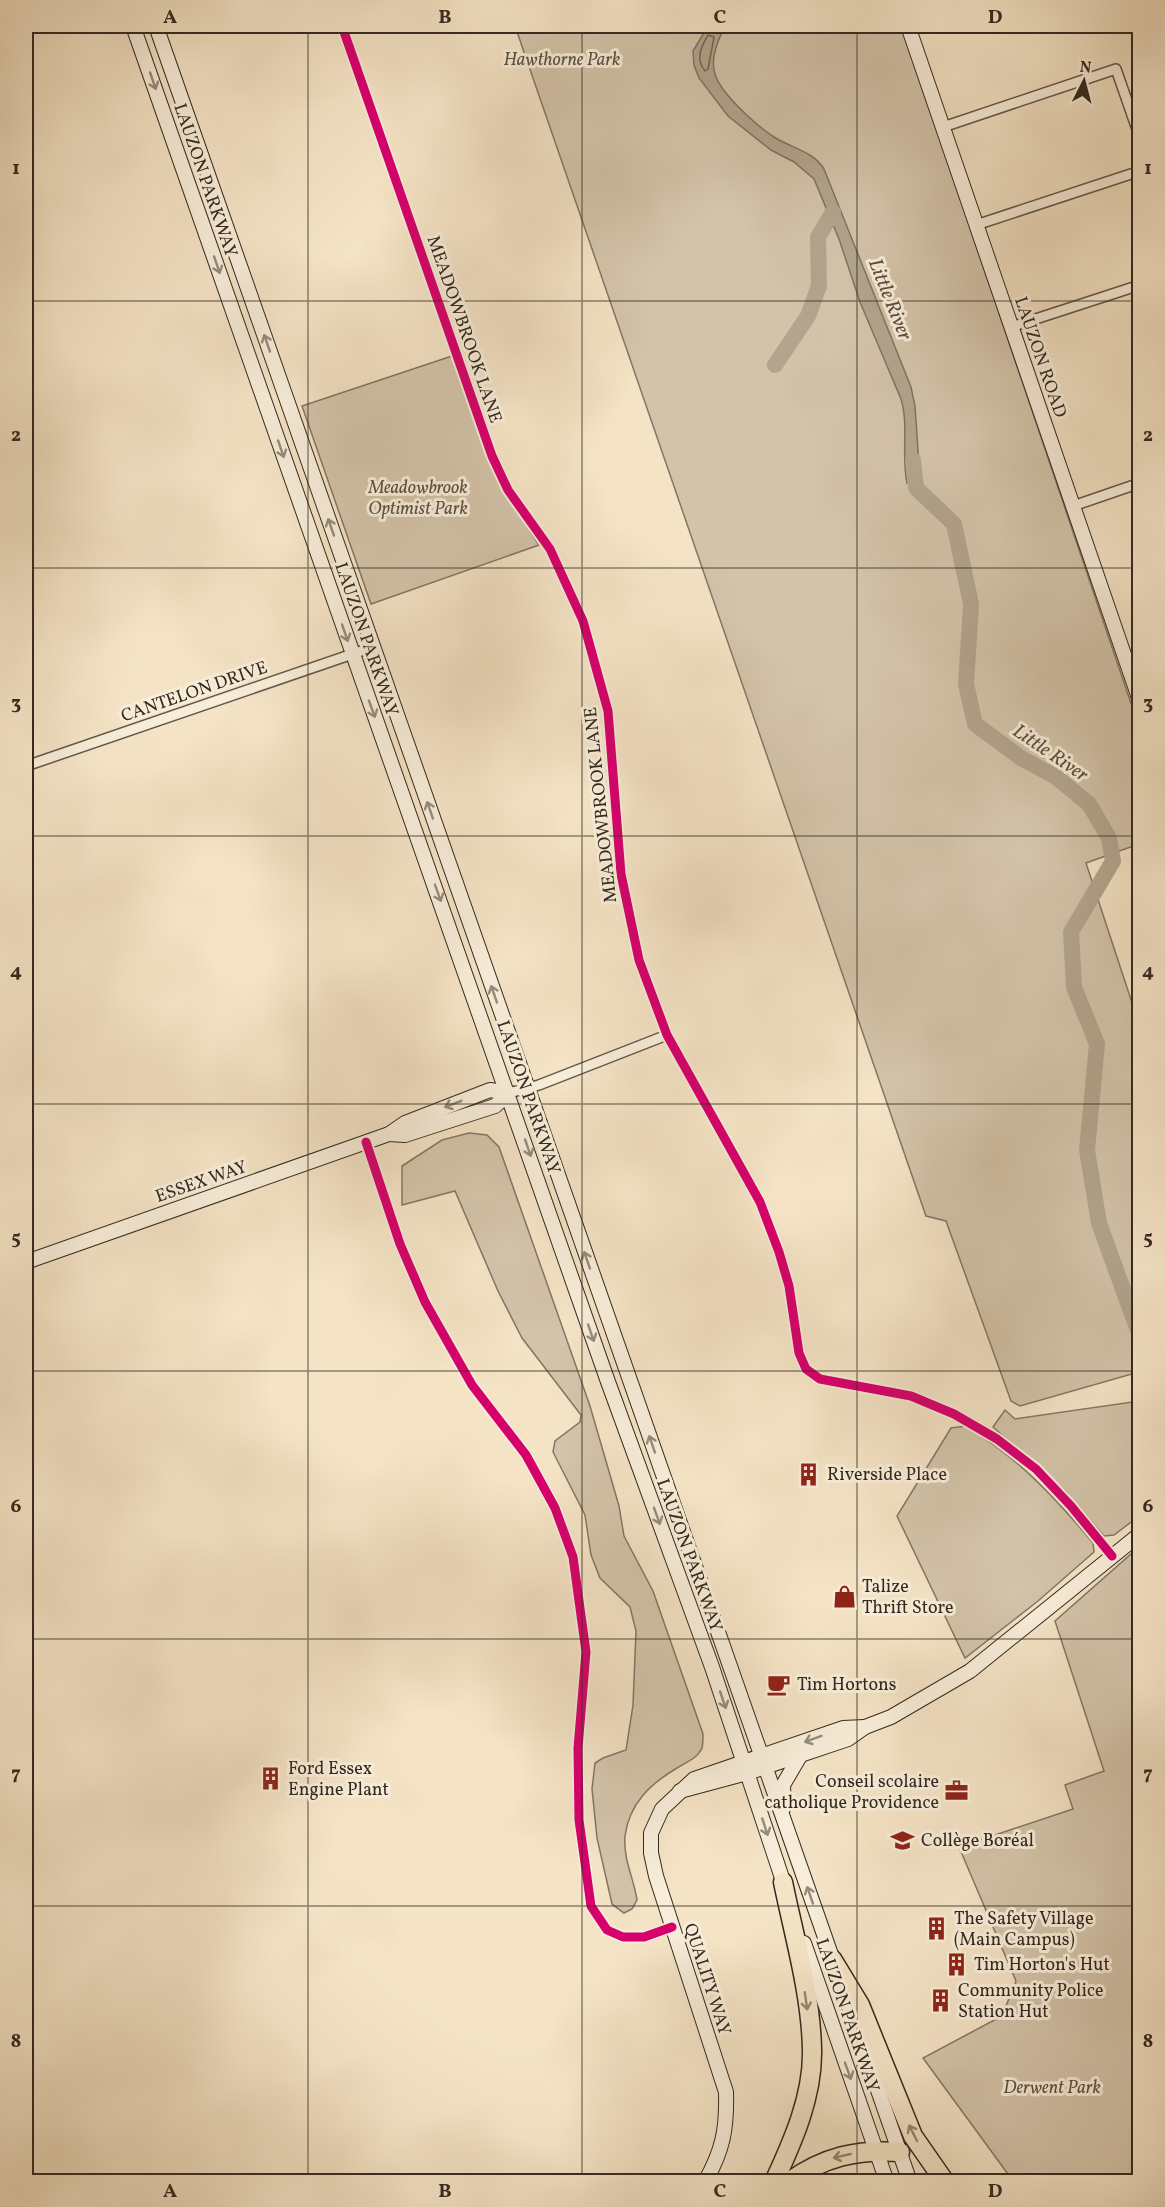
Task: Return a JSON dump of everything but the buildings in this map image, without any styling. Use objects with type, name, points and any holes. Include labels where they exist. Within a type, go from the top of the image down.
[{"type":"highway","points":[[774,2181],[806,2102],[812,2051],[805,1995],[783,1881]]},
{"type":"highway","points":[[832,1959],[860,2005],[914,2136],[945,2181]]},
{"type":"highway","points":[[789,2181],[809,2167],[840,2155],[876,2151],[900,2152]]},
{"type":"main road","name":"LAUZON PARKWAY","points":[[134,26],[352,654],[509,1093],[745,1768],[887,2181]]},
{"type":"main road","name":"LAUZON PARKWAY","points":[[156,26],[910,2181]]},
{"type":"main road","name":"LAUZON ROAD","points":[[908,26],[1140,701]]},
{"type":"main road","name":"ESSEX WAY","points":[[26,1262],[389,1134],[405,1123],[490,1090],[509,1093]]},
{"type":"main road","points":[[764,1761],[800,1756],[848,1739],[865,1727],[891,1717],[970,1671],[1140,1534]]},
{"type":"main road","points":[[764,1761],[843,1728],[865,1727]]},
{"type":"main road","points":[[785,1824],[783,1785],[800,1756]]},
{"type":"main road","name":"QUALITY WAY","points":[[705,2181],[719,2157],[727,2122],[726,2092],[672,1927],[651,1853],[651,1833],[662,1809],[694,1779],[745,1768],[764,1761]]},
{"type":"street","name":"MEADOWBROOK LANE","points":[[342,26],[492,456],[508,490],[550,549],[583,621],[608,711],[621,874],[639,960],[667,1035],[760,1202],[789,1286],[799,1353],[806,1369],[820,1379],[911,1396],[954,1414],[998,1439],[1036,1469],[1071,1506],[1112,1556]]},
{"type":"street","points":[[943,127],[1116,69],[1140,138]]},
{"type":"street","points":[[976,225],[1140,171]]},
{"type":"street","points":[[1011,327],[1140,285]]},
{"type":"street","points":[[1073,506],[1140,483]]},
{"type":"street","name":"CANTELON DRIVE","points":[[26,766],[373,647]]},
{"type":"street","name":"ESSEX WAY","points":[[509,1093],[527,1089],[667,1035]]},
{"type":"street","points":[[366,1142],[400,1244],[426,1302],[472,1385],[526,1455],[555,1508],[573,1557],[586,1652],[578,1748],[579,1820],[591,1906],[607,1930],[623,1938],[644,1937],[672,1927]]},
{"type":"green space","name":"Hawthorne Park","points":[[515,26],[902,26],[1139,727],[1139,844],[1086,863],[1139,1024],[1140,1321],[1135,1323],[1139,1339],[1139,1372],[1020,1406],[1011,1401],[946,1221],[926,1216]]},
{"type":"green space","name":"Meadowbrook Optimist Park","points":[[452,356],[488,458],[503,488],[539,545],[371,604],[302,406]]},
{"type":"green space","points":[[469,1133],[487,1135],[499,1147],[590,1406],[619,1506],[624,1536],[653,1591],[703,1734],[702,1748],[698,1755],[667,1774],[650,1788],[631,1814],[625,1844],[637,1900],[632,1909],[624,1913],[612,1904],[597,1838],[592,1789],[595,1763],[626,1750],[633,1705],[636,1631],[630,1607],[600,1578],[591,1555],[585,1515],[553,1452],[555,1441],[580,1422],[581,1415],[522,1338],[498,1291],[455,1191],[402,1205],[402,1166],[442,1140]]},
{"type":"green space","points":[[1139,1401],[1139,1516],[1114,1535],[1104,1536],[1065,1491],[993,1427],[1005,1410],[1015,1419]]},
{"type":"green space","points":[[966,1426],[1002,1451],[1034,1479],[1093,1543],[1094,1552],[1038,1601],[965,1658],[897,1516],[951,1428]]},
{"type":"green space","name":"Derwent Park","points":[[1139,1547],[1139,2181],[1013,2181],[923,2058],[1002,2016],[1016,1981],[959,1847],[1073,1809],[1065,1785],[1104,1771],[1055,1621]]},
{"type":"water","points":[[708,26],[726,26],[720,36],[713,62],[718,82],[724,90],[740,109],[767,132],[808,154],[824,169],[911,387],[915,406],[920,479],[907,483],[901,399],[860,302],[839,239],[814,179],[794,162],[771,150],[728,116],[699,78],[694,65],[693,51]]},
{"type":"waterway","name":"Little River","points":[[775,365],[808,316],[819,286],[818,237],[833,212]]},
{"type":"waterway","name":"Little River","points":[[913,460],[916,488],[954,524],[971,604],[966,684],[975,724],[1021,758],[1056,777],[1089,804],[1109,838],[1113,861],[1071,932],[1074,987],[1097,1044],[1087,1150],[1099,1223],[1140,1336]]},
{"type":"cycle path","points":[[342,26],[492,456],[508,490],[550,549],[583,621],[608,711],[621,874],[639,960],[667,1035],[760,1202],[789,1286],[799,1353],[806,1369],[820,1379],[911,1396],[954,1414],[997,1439],[1036,1469],[1071,1506],[1112,1556]]},
{"type":"cycle path","points":[[366,1142],[400,1244],[425,1302],[472,1385],[526,1455],[555,1508],[573,1557],[586,1652],[578,1748],[579,1820],[591,1906],[607,1930],[623,1937],[644,1937],[672,1927]]},
{"type":"place","name":"Riverside Place","points":[[809,1474]]},
{"type":"place","name":"Talize Thrift Store","points":[[844,1596]]},
{"type":"place","name":"Tim Hortons","points":[[779,1684]]},
{"type":"place","name":"Ford Essex Engine Plant","points":[[270,1778]]},
{"type":"place","name":"Conseil scolaire catholique Providence","points":[[957,1791]]},
{"type":"place","name":"Collège Boréal","points":[[903,1840]]},
{"type":"place","name":"The Safety Village (Main Campus)","points":[[936,1928]]},
{"type":"place","name":"Tim Horton's Hut","points":[[956,1964]]},
{"type":"place","name":"Community Police Station Hut","points":[[940,2000]]}]
